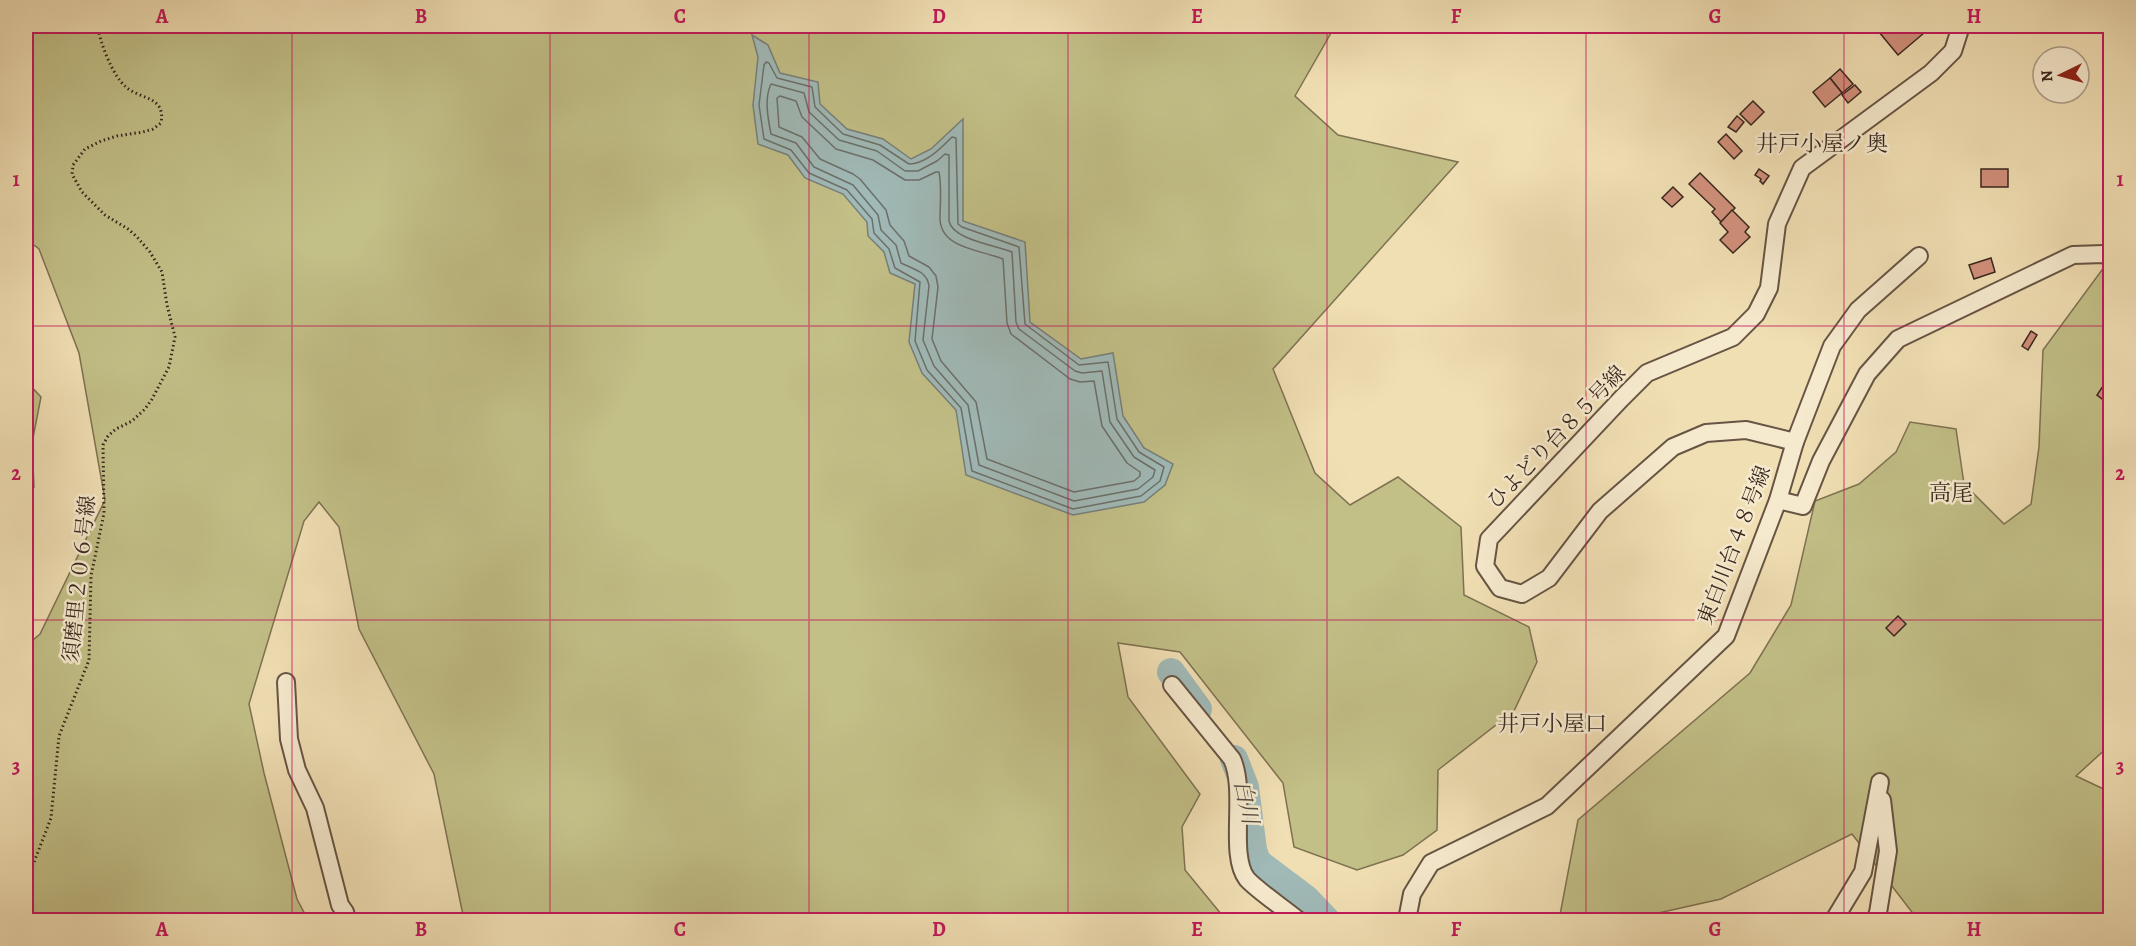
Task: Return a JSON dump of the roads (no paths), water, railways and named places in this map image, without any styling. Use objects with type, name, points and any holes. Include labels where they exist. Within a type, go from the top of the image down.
[{"type":"street","name":"ひよどり台８５号線","points":[[1795,442],[1746,430],[1706,433],[1673,447],[1600,511],[1549,578],[1522,594],[1500,588],[1485,566],[1489,539],[1647,373],[1733,337],[1756,314],[1768,288],[1777,224],[1802,168],[1931,74],[1953,51],[1961,26]]},
{"type":"street","points":[[1778,500],[1803,506],[1821,461],[1867,374],[1898,339],[2073,255],[2103,254],[2110,258]]},
{"type":"street","name":"東白川台４８号線","points":[[1407,921],[1412,894],[1431,863],[1547,806],[1726,636],[1778,500],[1795,442],[1832,346],[1858,310],[1919,256]]},
{"type":"street","points":[[286,682],[289,739],[297,770],[315,808],[340,905],[347,921]]},
{"type":"street","points":[[1172,685],[1236,767],[1240,864],[1247,879],[1298,921]]},
{"type":"street","points":[[1834,921],[1863,872],[1880,782],[1888,851],[1875,921]]},
{"type":"water","points":[[752,35],[768,45],[780,73],[818,82],[820,104],[847,129],[883,139],[911,159],[931,149],[963,119],[963,221],[1025,242],[1030,322],[1081,359],[1113,353],[1123,416],[1144,448],[1173,464],[1165,485],[1144,502],[1073,515],[966,475],[956,410],[922,373],[909,342],[915,284],[890,273],[884,252],[868,236],[867,222],[843,194],[805,178],[788,155],[758,144],[753,105],[758,57]]},
{"type":"waterway","name":"白川","points":[[1171,672],[1198,709]]},
{"type":"waterway","name":"白川","points":[[1234,759],[1245,787],[1253,850],[1257,862],[1306,899],[1326,920]]},
{"type":"district","name":"井戸小屋ノ奥","points":[[1822,144]]},
{"type":"district","name":"高尾","points":[[1951,493]]},
{"type":"district","name":"井戸小屋口","points":[[1552,724]]}]
